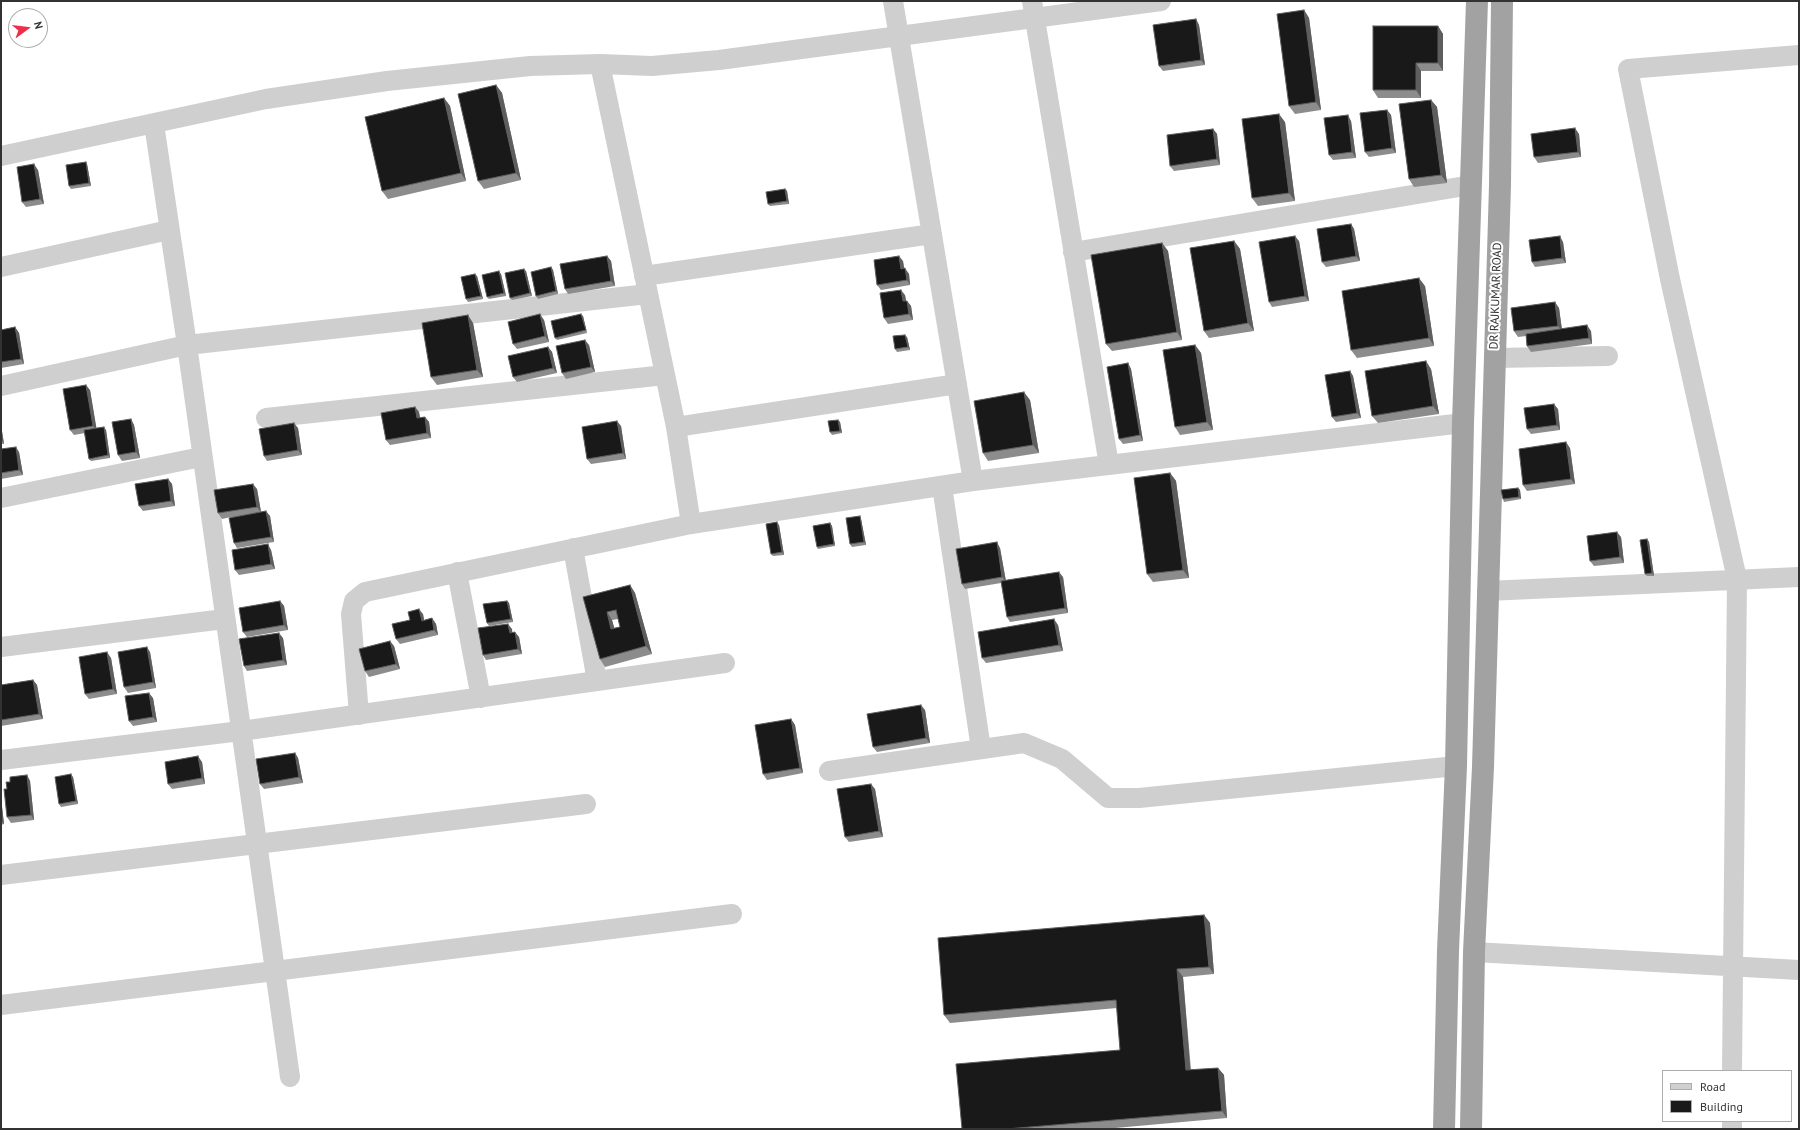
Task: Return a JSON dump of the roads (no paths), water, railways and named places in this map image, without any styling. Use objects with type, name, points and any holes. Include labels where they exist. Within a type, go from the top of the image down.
[{"type":"highway","points":[[1444,1129],[1448,951],[1456,766],[1463,423],[1477,1]]},
{"type":"highway","name":"DR RAJKUMAR ROAD","points":[[1471,1129],[1474,952],[1483,767],[1500,185],[1502,1]]},
{"type":"street","points":[[893,1],[973,481]]},
{"type":"street","points":[[1,156],[266,99],[387,81],[530,66],[600,64],[652,66],[719,60],[899,36],[1033,9],[1161,1]]},
{"type":"street","points":[[1033,9],[1108,465]]},
{"type":"street","points":[[1732,1070],[1737,579],[1670,279],[1628,69],[1799,55]]},
{"type":"street","points":[[600,64],[676,428],[690,524]]},
{"type":"street","points":[[154,124],[187,345],[201,457],[290,1077]]},
{"type":"street","points":[[1073,252],[1471,184]]},
{"type":"street","points":[[1,267],[169,230]]},
{"type":"street","points":[[1,386],[187,345],[646,285],[932,234]]},
{"type":"street","points":[[1495,358],[1608,356]]},
{"type":"street","points":[[266,418],[665,375]]},
{"type":"street","points":[[676,428],[957,384]]},
{"type":"street","points":[[359,715],[351,614],[354,601],[365,592],[690,524],[973,481],[1463,423]]},
{"type":"street","points":[[1,498],[201,457]]},
{"type":"street","points":[[942,486],[981,749]]},
{"type":"street","points":[[573,548],[597,681]]},
{"type":"street","points":[[457,572],[481,698]]},
{"type":"street","points":[[1487,591],[1799,577]]},
{"type":"street","points":[[1,647],[224,619]]},
{"type":"street","points":[[1,760],[240,731],[725,663]]},
{"type":"street","points":[[829,771],[1024,742],[1062,759],[1108,798],[1139,798],[1456,766]]},
{"type":"street","points":[[1,875],[586,804]]},
{"type":"street","points":[[1,1005],[732,914]]},
{"type":"street","points":[[1474,952],[1799,970]]}]
